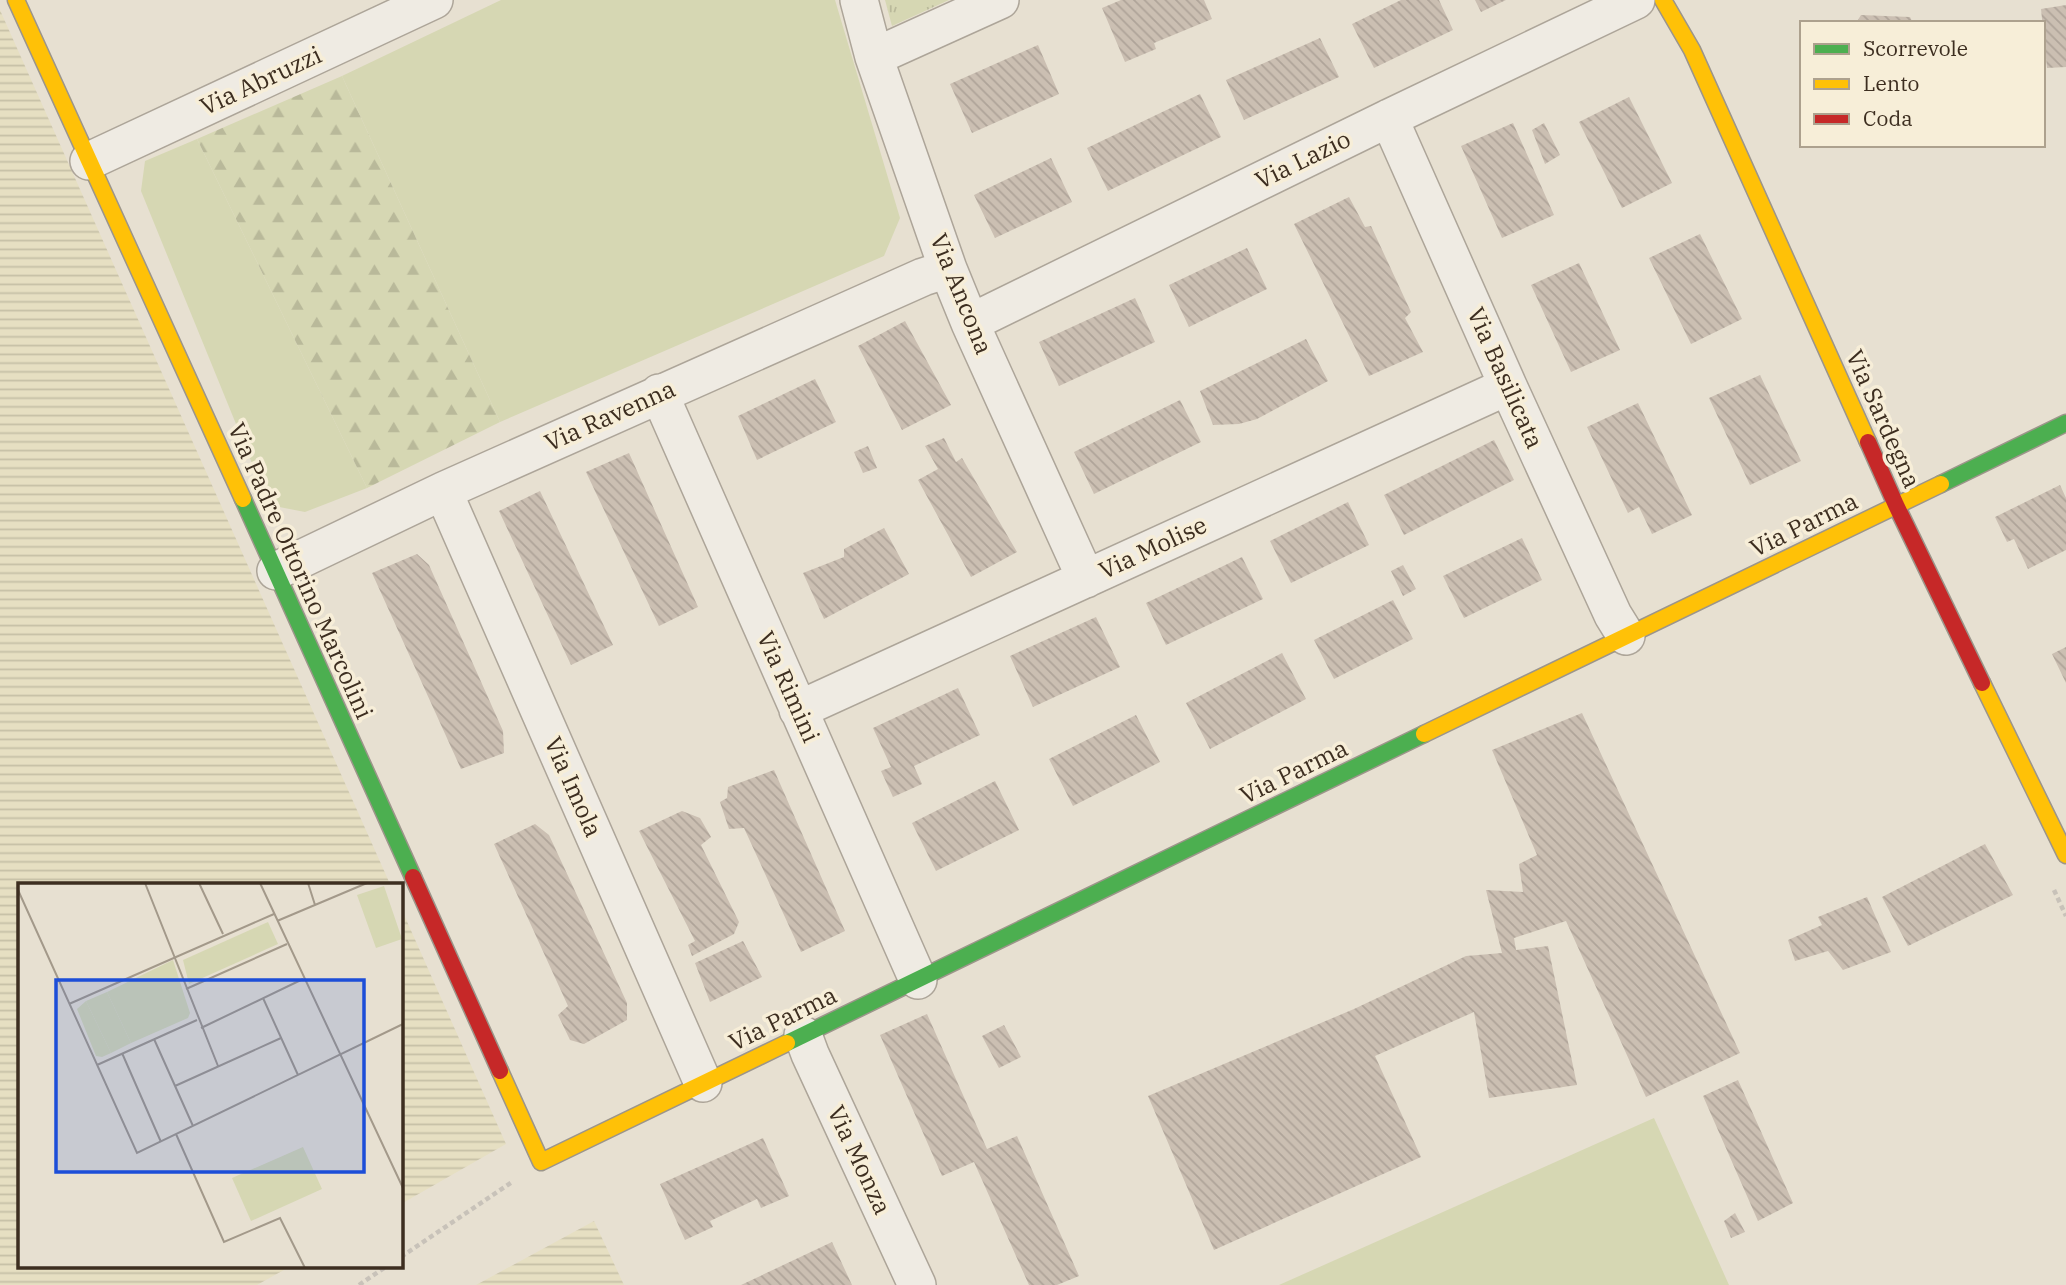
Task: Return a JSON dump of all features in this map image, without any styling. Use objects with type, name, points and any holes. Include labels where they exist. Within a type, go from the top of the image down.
[{"type":"street","name":"Via Padre Ottorino Marcolini","points":[[16,0],[541,1162]]},
{"type":"street","name":"Via Abruzzi","points":[[89,161],[434,0]]},
{"type":"street","name":"Via Ancona","points":[[859,0],[874,57],[948,269],[1086,579]]},
{"type":"street","points":[[874,57],[1000,0]]},
{"type":"street","name":"Via Lazio","points":[[970,323],[1636,0]]},
{"type":"street","name":"Via Sardegna","points":[[1663,0],[1692,50],[1896,505],[2066,855]]},
{"type":"street","name":"Via Basilicata","points":[[1389,118],[1508,386],[1613,615],[1626,636]]},
{"type":"street","name":"Via Ravenna","points":[[276,571],[443,491],[923,277],[948,269]]},
{"type":"street","name":"Via Molise","points":[[798,710],[1508,386]]},
{"type":"street","name":"Via Rimini","points":[[659,394],[918,980]]},
{"type":"street","name":"Via Parma","points":[[541,1162],[2066,423]]},
{"type":"street","name":"Via Imola","points":[[443,491],[703,1083]]},
{"type":"street","name":"Via Monza","points":[[803,1035],[917,1285]]},
{"type":"path","points":[[402,1256],[541,1162]]},
{"type":"path","points":[[359,1285],[384,1268]]},
{"type":"shaded area","points":[[0,10],[390,883],[18,883],[18,1268],[287,1268],[257,1285],[0,1285]]},
{"type":"shaded area","points":[[402,910],[506,1144],[402,1203]]},
{"type":"shaded area","points":[[594,1221],[624,1285],[476,1285]]},
{"type":"green space","points":[[501,0],[835,0],[900,218],[884,256],[500,422],[342,76]]},
{"type":"green space","points":[[885,0],[949,0],[892,26]]},
{"type":"green space","points":[[342,76],[500,422],[367,488],[197,139]]},
{"type":"green space","points":[[197,139],[367,488],[305,512],[269,505],[141,191],[145,161]]},
{"type":"green space","points":[[1654,1118],[1729,1285],[1279,1285]]},
{"type":"building","points":[[1121,0],[1204,0],[1212,19],[1154,43],[1156,49],[1125,62],[1102,8]]},
{"type":"building","points":[[1401,0],[1439,0],[1453,30],[1374,68],[1352,24]]},
{"type":"building","points":[[1475,0],[1506,0],[1481,12]]},
{"type":"building","points":[[2066,5],[2066,67],[2047,68],[2045,21],[2042,21],[2041,9]]},
{"type":"building","points":[[1861,15],[1910,17],[1912,21],[1857,21]]},
{"type":"building","points":[[1320,38],[1339,77],[1244,120],[1226,80]]},
{"type":"building","points":[[1038,45],[1059,94],[972,133],[950,84]]},
{"type":"building","points":[[1200,94],[1221,137],[1108,191],[1087,148]]},
{"type":"building","points":[[1629,97],[1672,183],[1622,208],[1579,122]]},
{"type":"building","points":[[1513,123],[1554,215],[1502,238],[1461,146]]},
{"type":"building","points":[[1544,123],[1560,155],[1545,164],[1532,130]]},
{"type":"building","points":[[1051,158],[1072,202],[995,238],[974,195]]},
{"type":"building","points":[[1349,197],[1365,227],[1371,226],[1411,312],[1405,318],[1423,352],[1369,376],[1294,224]]},
{"type":"building","points":[[1700,234],[1742,319],[1691,344],[1649,258]]},
{"type":"building","points":[[1247,248],[1267,289],[1189,327],[1169,285]]},
{"type":"building","points":[[1579,263],[1620,350],[1571,372],[1531,285]]},
{"type":"building","points":[[1135,298],[1155,342],[1059,386],[1039,342]]},
{"type":"building","points":[[905,321],[951,405],[902,430],[858,346]]},
{"type":"building","points":[[1306,339],[1328,381],[1257,419],[1239,424],[1213,425],[1200,391]]},
{"type":"building","points":[[1760,375],[1801,461],[1750,485],[1709,398]]},
{"type":"building","points":[[815,379],[836,422],[757,460],[738,416]]},
{"type":"building","points":[[1180,400],[1201,442],[1094,494],[1074,452]]},
{"type":"building","points":[[1638,403],[1692,515],[1652,534],[1639,507],[1628,513],[1587,427]]},
{"type":"building","points":[[944,438],[956,462],[962,458],[1017,552],[971,577],[918,480],[938,469],[925,446]]},
{"type":"building","points":[[1494,440],[1514,480],[1404,535],[1384,495]]},
{"type":"building","points":[[868,446],[877,468],[863,473],[854,452]]},
{"type":"building","points":[[629,453],[698,607],[659,626],[586,472]]},
{"type":"building","points":[[2060,485],[2066,498],[2066,550],[2028,569],[2014,539],[2007,542],[1995,517]]},
{"type":"building","points":[[540,491],[613,645],[571,665],[499,511]]},
{"type":"building","points":[[1348,502],[1369,545],[1291,583],[1270,541]]},
{"type":"building","points":[[884,528],[909,574],[824,619],[803,573],[844,557],[844,549]]},
{"type":"building","points":[[1522,538],[1542,580],[1464,618],[1443,576]]},
{"type":"building","points":[[417,554],[429,565],[503,731],[504,753],[461,769],[372,573]]},
{"type":"building","points":[[1242,557],[1263,599],[1166,645],[1146,603]]},
{"type":"building","points":[[1403,565],[1416,589],[1403,596],[1391,571]]},
{"type":"building","points":[[1393,600],[1413,639],[1334,679],[1314,640]]},
{"type":"building","points":[[1096,617],[1120,667],[1033,707],[1010,656]]},
{"type":"building","points":[[2066,647],[2066,683],[2052,654]]},
{"type":"building","points":[[1282,653],[1306,699],[1210,749],[1186,703]]},
{"type":"building","points":[[958,688],[980,735],[914,766],[922,784],[893,797],[881,771],[891,767],[873,728]]},
{"type":"building","points":[[1582,713],[1740,1053],[1646,1097],[1566,921],[1514,938],[1516,950],[1548,946],[1577,1085],[1489,1098],[1474,1012],[1375,1056],[1421,1157],[1214,1250],[1148,1096],[1354,1009],[1466,956],[1502,953],[1486,890],[1523,892],[1519,864],[1537,855],[1492,750]]},
{"type":"building","points":[[1136,715],[1160,762],[1073,806],[1049,759]]},
{"type":"building","points":[[774,770],[845,931],[801,952],[744,828],[729,829],[720,802],[727,798],[728,787]]},
{"type":"building","points":[[995,781],[1019,830],[936,871],[912,823]]},
{"type":"building","points":[[682,811],[700,818],[711,837],[701,845],[739,922],[734,934],[692,956],[688,945],[695,941],[639,831]]},
{"type":"building","points":[[535,824],[549,835],[627,1003],[627,1020],[584,1044],[570,1040],[558,1015],[568,1006],[494,844]]},
{"type":"building","points":[[1985,844],[2013,895],[1908,946],[1882,897]]},
{"type":"building","points":[[1867,897],[1891,952],[1843,970],[1828,951],[1795,961],[1788,940],[1822,925],[1818,917]]},
{"type":"building","points":[[743,941],[762,977],[710,1002],[695,963]]},
{"type":"building","points":[[927,1014],[987,1149],[1017,1136],[1079,1276],[1057,1285],[1029,1285],[974,1162],[942,1176],[880,1035]]},
{"type":"building","points":[[1004,1025],[1021,1057],[999,1068],[982,1036]]},
{"type":"building","points":[[1738,1080],[1793,1203],[1758,1221],[1703,1096]]},
{"type":"building","points":[[763,1138],[789,1196],[761,1208],[757,1199],[710,1221],[713,1227],[685,1240],[660,1184]]},
{"type":"building","points":[[1735,1213],[1745,1232],[1731,1238],[1724,1221]]},
{"type":"building","points":[[832,1242],[852,1285],[741,1285]]},
{"type":"traffic: fast","points":[[1941,484],[2066,423]]},
{"type":"traffic: fast","points":[[243,499],[413,877]]},
{"type":"traffic: fast","points":[[787,1043],[1424,734]]},
{"type":"traffic: slow","points":[[16,0],[243,499]]},
{"type":"traffic: slow","points":[[1663,0],[1692,50],[1868,442]]},
{"type":"traffic: slow","points":[[1424,734],[1941,484]]},
{"type":"traffic: slow","points":[[1982,683],[2066,855]]},
{"type":"traffic: slow","points":[[500,1071],[541,1162],[787,1043]]},
{"type":"traffic: jam","points":[[1868,442],[1982,683]]},
{"type":"traffic: jam","points":[[413,877],[500,1071]]}]
